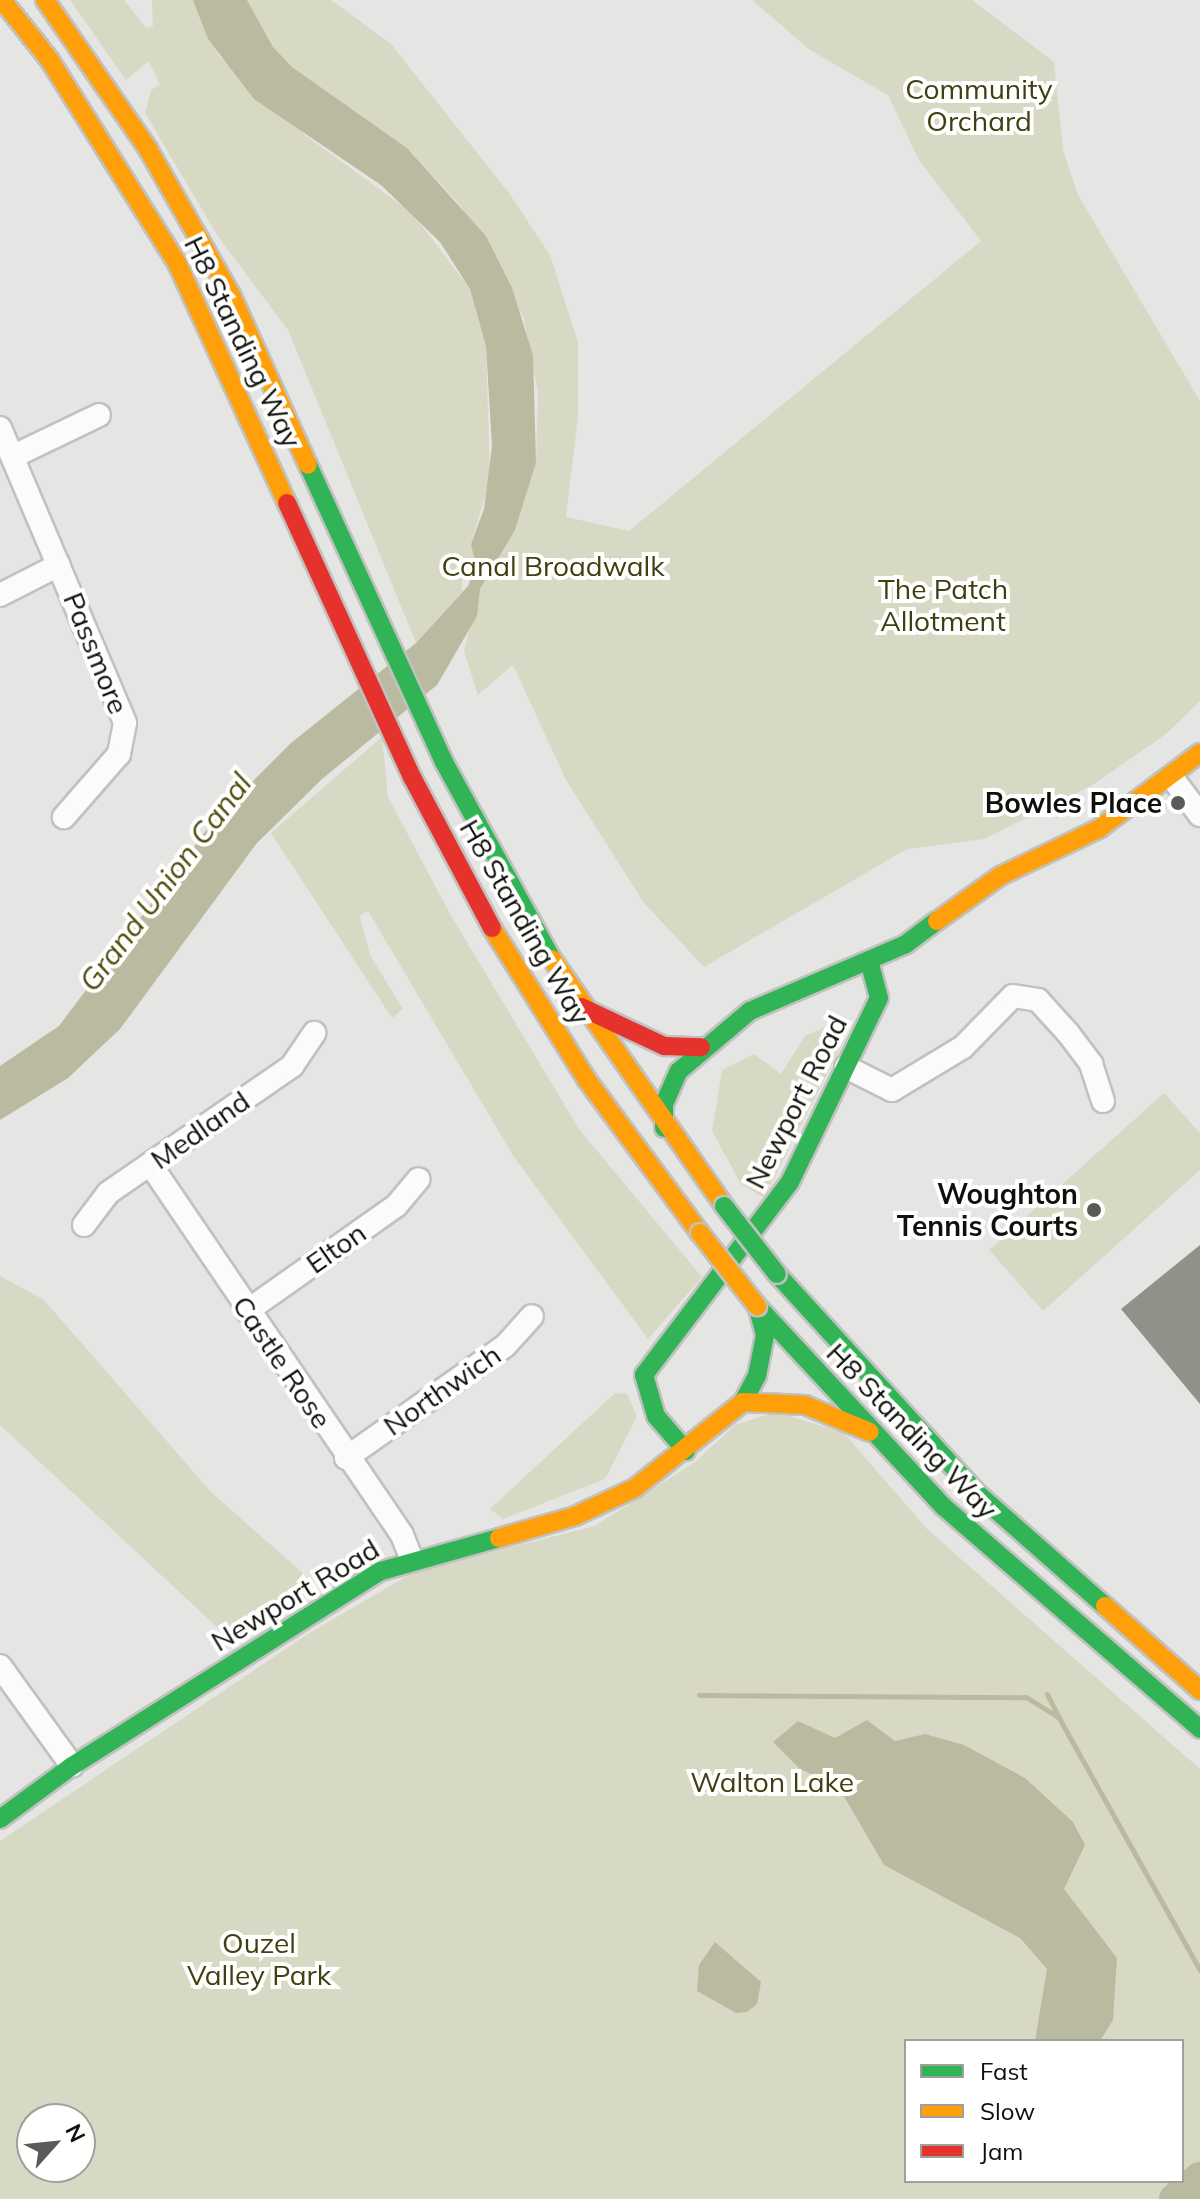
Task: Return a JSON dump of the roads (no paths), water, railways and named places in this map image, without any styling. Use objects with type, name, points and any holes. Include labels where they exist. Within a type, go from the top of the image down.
[{"type":"main road","name":"H8 Standing Way","points":[[2,0],[49,59],[177,263],[412,777],[474,898],[545,1016],[700,1233],[757,1306],[870,1432],[1023,1582],[1200,1729]]},
{"type":"main road","name":"H8 Standing Way","points":[[45,0],[194,224],[444,762],[507,885],[580,1006],[664,1128],[777,1274],[978,1494],[1200,1690]]},
{"type":"main road","name":"Newport Road","points":[[664,1128],[664,1104],[679,1071],[701,1047],[782,994],[870,965],[1000,876],[1100,828],[1173,779],[1200,753]]},
{"type":"main road","name":"Newport Road","points":[[686,1451],[656,1416],[644,1375],[772,1211],[879,998],[870,965]]},
{"type":"main road","points":[[580,1006],[664,1046],[701,1047]]},
{"type":"main road","points":[[757,1306],[765,1335],[757,1376],[743,1402],[805,1405],[870,1432]]},
{"type":"main road","name":"Newport Road","points":[[0,1819],[72,1766],[365,1581],[412,1560],[575,1516],[635,1488],[686,1451],[743,1402]]},
{"type":"street","points":[[16,455],[99,415]]},
{"type":"street","name":"Passmore","points":[[0,428],[16,455],[125,723],[119,754],[64,817]]},
{"type":"street","name":"Passmore","points":[[0,595],[59,565]]},
{"type":"street","points":[[1173,779],[1200,815]]},
{"type":"street","points":[[846,1067],[892,1090],[963,1047],[1013,996],[1038,1000],[1068,1033],[1091,1064],[1103,1101]]},
{"type":"street","name":"Medland","points":[[84,1225],[108,1193],[292,1066],[314,1033]]},
{"type":"street","name":"Castle Rose","points":[[150,1164],[412,1560]]},
{"type":"street","name":"Elton","points":[[247,1311],[396,1206],[419,1179]]},
{"type":"street","name":"Northwich","points":[[346,1458],[505,1346],[532,1316]]},
{"type":"street","points":[[0,1666],[72,1766]]},
{"type":"waterway","points":[[1047,1694],[1059,1718]]},
{"type":"waterway","points":[[699,1695],[1026,1697],[1059,1718],[1200,1970]]},
{"type":"waterway","points":[[1175,2199],[1200,2178]]},
{"type":"place","name":"Bowles Place","points":[[1178,803]]},
{"type":"place","name":"Woughton Tennis Courts","points":[[1094,1210]]},
{"type":"park label","name":"Community Orchard","points":[[979,105]]},
{"type":"park label","name":"Canal Broadwalk","points":[[553,566]]},
{"type":"park label","name":"The Patch Allotment","points":[[943,605]]},
{"type":"park label","name":"Walton Lake","points":[[772,1782]]},
{"type":"park label","name":"Ouzel Valley Park","points":[[259,1959]]},
{"type":"water label","name":"Grand Union Canal","points":[[165,882]]}]
